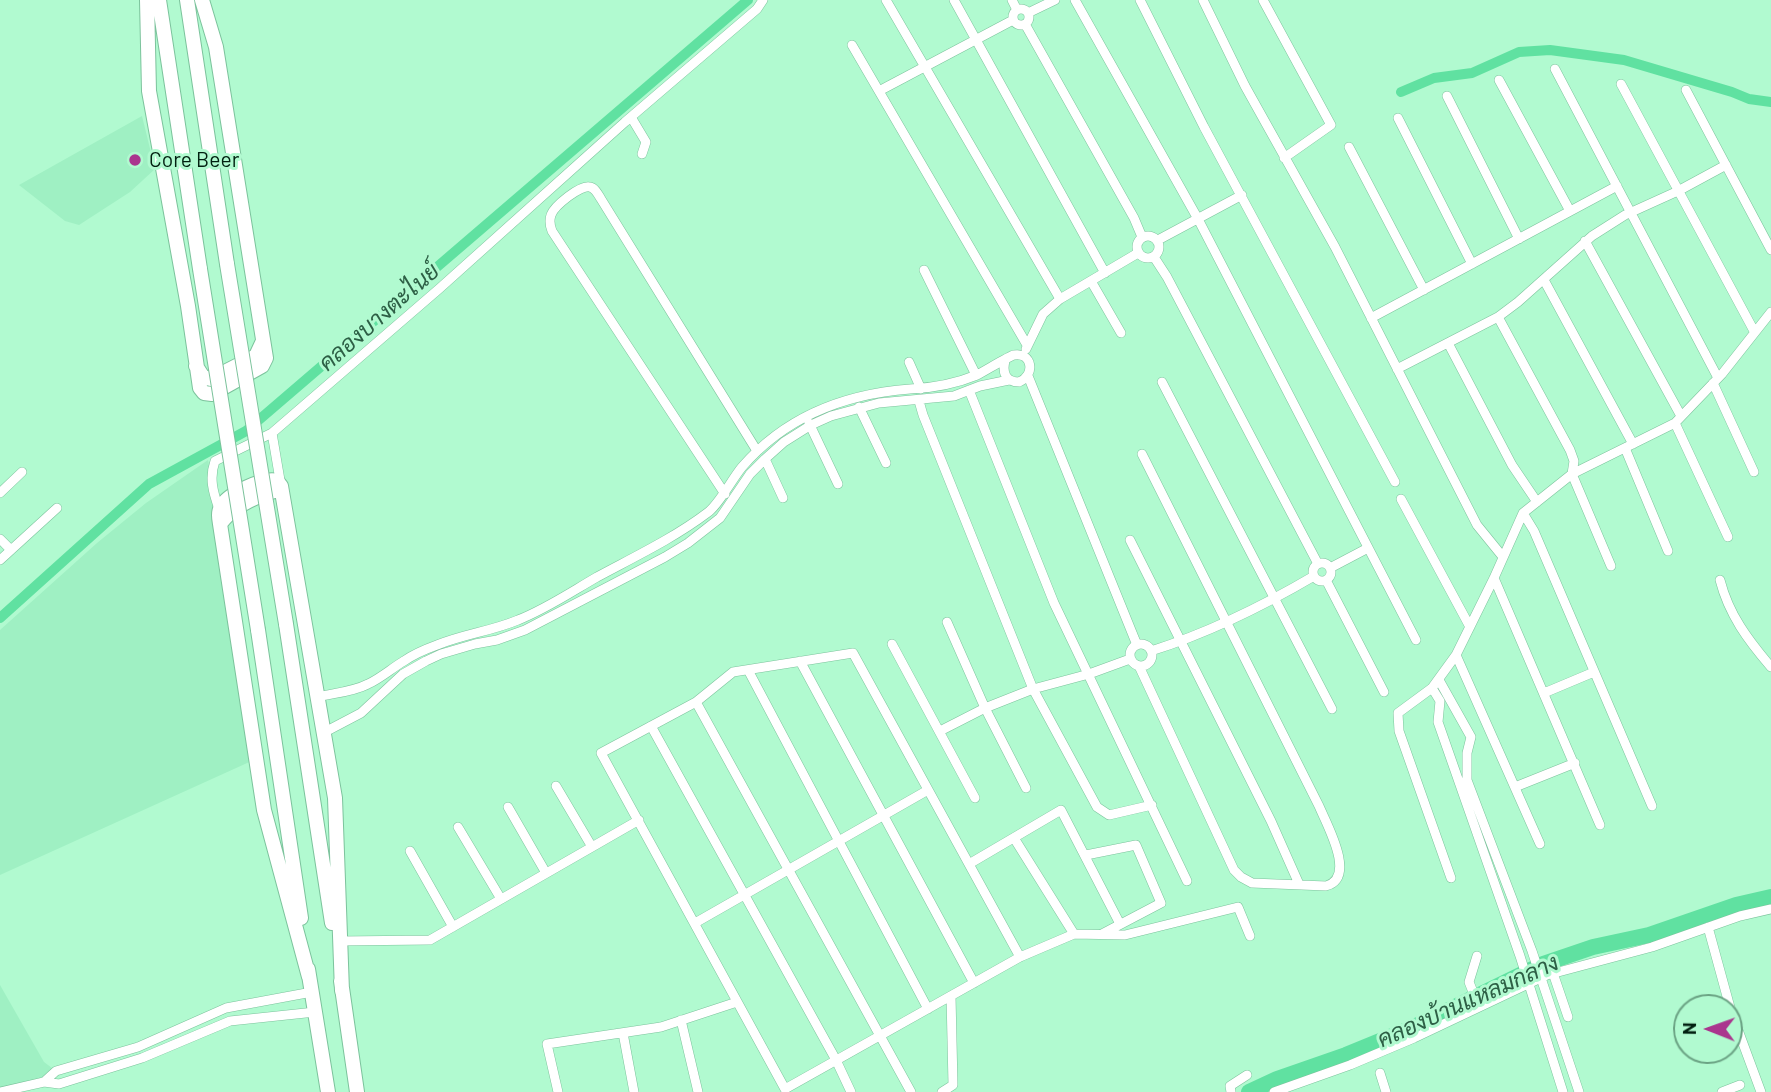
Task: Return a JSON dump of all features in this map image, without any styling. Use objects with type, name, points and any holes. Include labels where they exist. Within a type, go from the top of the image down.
[{"type":"main road","points":[[147,0],[149,91],[188,306],[195,365],[203,377],[211,379],[256,356],[263,341],[216,47],[202,0]]},
{"type":"main road","points":[[159,0],[328,1092]]},
{"type":"main road","points":[[187,0],[357,1092]]},
{"type":"main road","points":[[198,78],[200,60],[205,53],[213,55],[219,74]]},
{"type":"main road","points":[[154,115],[154,98],[160,92],[170,95],[175,109]]},
{"type":"main road","points":[[309,976],[264,810],[219,524],[219,509],[225,502],[258,481],[273,479],[281,486],[333,788],[342,991]]},
{"type":"main road","points":[[219,524],[227,514],[260,495],[274,491],[279,493],[284,505]]},
{"type":"main road","points":[[260,779],[266,797],[272,800],[277,796],[281,776]]},
{"type":"main road","points":[[312,790],[325,800],[331,795],[333,788]]},
{"type":"street","points":[[219,509],[212,485],[215,461],[272,433],[757,9],[763,0]]},
{"type":"street","points":[[886,0],[1060,299]]},
{"type":"street","points":[[954,0],[1105,273]]},
{"type":"street","points":[[878,91],[1013,20],[1017,10],[1012,0]]},
{"type":"street","points":[[1028,13],[1055,0]]},
{"type":"street","points":[[1075,0],[1198,219],[1416,640]]},
{"type":"street","points":[[1140,0],[1333,371],[1395,482]]},
{"type":"street","points":[[1203,0],[1245,86],[1335,247],[1477,525],[1503,557]]},
{"type":"street","points":[[1262,0],[1331,125],[1284,158]]},
{"type":"street","points":[[1017,10],[1023,9],[1028,13]]},
{"type":"street","points":[[1025,24],[1028,13]]},
{"type":"street","points":[[1013,20],[1019,25],[1025,24]]},
{"type":"street","points":[[1025,24],[1134,218],[1142,237],[1137,247],[1138,253],[1143,257],[1154,257]]},
{"type":"street","points":[[852,46],[1027,345]]},
{"type":"street","points":[[1555,69],[1716,381],[1754,472]]},
{"type":"street","points":[[1499,79],[1570,211]]},
{"type":"street","points":[[1620,83],[1754,331]]},
{"type":"street","points":[[1686,90],[1771,250]]},
{"type":"street","points":[[1447,96],[1519,239]]},
{"type":"street","points":[[631,117],[646,142],[642,154]]},
{"type":"street","points":[[1398,118],[1472,264]]},
{"type":"street","points":[[1349,147],[1424,290]]},
{"type":"street","points":[[1397,369],[1498,317],[1545,280],[1585,241],[1630,213],[1726,165]]},
{"type":"street","points":[[1371,318],[1617,187]]},
{"type":"street","points":[[730,502],[552,231],[550,217],[555,208],[580,188],[594,188],[601,198],[757,451]]},
{"type":"street","points":[[1158,240],[1242,195]]},
{"type":"street","points":[[1142,237],[1151,236],[1158,240]]},
{"type":"street","points":[[1154,257],[1159,249],[1158,240]]},
{"type":"street","points":[[1585,241],[1678,420],[1728,537]]},
{"type":"street","points":[[1024,357],[1027,345],[1043,314],[1060,299],[1138,253]]},
{"type":"street","points":[[1154,257],[1318,564]]},
{"type":"street","points":[[924,270],[976,375]]},
{"type":"street","points":[[1545,280],[1629,446],[1668,551]]},
{"type":"street","points":[[1091,281],[1121,333]]},
{"type":"street","points":[[1451,878],[1397,719],[1398,713],[1432,688],[1456,655],[1523,513],[1572,474],[1678,420],[1716,381],[1771,312]]},
{"type":"street","points":[[1498,317],[1570,450],[1574,461],[1572,474],[1611,566]]},
{"type":"street","points":[[1448,342],[1512,465],[1537,502]]},
{"type":"street","points":[[317,697],[369,684],[407,658],[437,645],[494,629],[527,616],[630,560],[706,514],[757,451],[777,433],[805,415],[827,405],[878,391],[951,385],[1014,355],[1024,357],[1030,366],[1028,376],[1138,645]]},
{"type":"street","points":[[1005,361],[1004,375],[1009,380]]},
{"type":"street","points":[[909,362],[922,389]]},
{"type":"street","points":[[323,733],[361,713],[403,674],[426,661],[525,630],[665,557],[697,537],[720,518],[750,474],[765,459],[784,442],[811,425],[859,407],[954,396],[1009,380],[1019,382],[1028,376]]},
{"type":"street","points":[[1162,382],[1332,709]]},
{"type":"street","points":[[969,390],[1054,603],[1187,881]]},
{"type":"street","points":[[919,401],[1033,689],[1097,807],[1109,815],[1152,805]]},
{"type":"street","points":[[859,407],[886,463]]},
{"type":"street","points":[[805,415],[838,484]]},
{"type":"street","points":[[272,433],[281,486]]},
{"type":"street","points":[[1130,659],[1139,666],[1234,870],[1252,883],[1334,884],[1341,864],[1319,806],[1142,454]]},
{"type":"street","points":[[765,459],[783,498]]},
{"type":"street","points":[[0,493],[22,472]]},
{"type":"street","points":[[1401,499],[1470,628]]},
{"type":"street","points":[[0,560],[57,508]]},
{"type":"street","points":[[1523,513],[1534,531],[1652,806]]},
{"type":"street","points":[[0,539],[12,550]]},
{"type":"street","points":[[1130,540],[1271,821],[1298,884]]},
{"type":"street","points":[[1329,568],[1368,548]]},
{"type":"street","points":[[630,560],[636,571]]},
{"type":"street","points":[[1318,564],[1329,568],[1330,575],[1326,580]]},
{"type":"street","points":[[1314,576],[1318,564]]},
{"type":"street","points":[[1151,651],[1228,621],[1275,599],[1314,576]]},
{"type":"street","points":[[1314,576],[1326,580]]},
{"type":"street","points":[[1494,578],[1600,825]]},
{"type":"street","points":[[1326,580],[1384,692]]},
{"type":"street","points":[[1720,580],[1728,606],[1740,628],[1771,667]]},
{"type":"street","points":[[947,622],[985,708],[1026,788]]},
{"type":"street","points":[[494,629],[497,640]]},
{"type":"street","points":[[892,644],[975,798]]},
{"type":"street","points":[[1130,659],[1131,650],[1143,644],[1151,651],[1151,660],[1148,664],[1139,666]]},
{"type":"street","points":[[1020,957],[853,653],[733,672],[696,702],[601,753],[785,1089],[1020,957],[1074,934],[1125,935],[1238,907],[1250,936]]},
{"type":"street","points":[[1456,655],[1540,844]]},
{"type":"street","points":[[940,731],[985,708],[1033,689],[1089,674],[1130,659]]},
{"type":"street","points":[[800,661],[974,983]]},
{"type":"street","points":[[748,670],[928,1009]]},
{"type":"street","points":[[1544,693],[1594,672]]},
{"type":"street","points":[[1432,688],[1440,701],[1438,716],[1442,735],[1520,956],[1563,1092],[1578,1090],[1539,970],[1469,787],[1465,770],[1471,737],[1439,680]]},
{"type":"street","points":[[369,684],[377,697]]},
{"type":"street","points":[[696,702],[911,1092]]},
{"type":"street","points":[[1438,716],[1455,707]]},
{"type":"street","points":[[651,726],[836,1060],[851,1092]]},
{"type":"street","points":[[1515,787],[1575,763]]},
{"type":"street","points":[[556,786],[592,847]]},
{"type":"street","points":[[695,923],[928,790]]},
{"type":"street","points":[[509,807],[546,873]]},
{"type":"street","points":[[969,864],[1061,810],[1120,924]]},
{"type":"street","points":[[340,941],[430,940],[639,820]]},
{"type":"street","points":[[458,827],[501,899]]},
{"type":"street","points":[[1014,838],[1074,934]]},
{"type":"street","points":[[1086,855],[1136,845],[1161,903],[1100,934]]},
{"type":"street","points":[[410,850],[453,927]]},
{"type":"street","points":[[1276,1091],[1350,1065],[1478,1006],[1526,975],[1539,970],[1553,973],[1653,947],[1708,927],[1771,909]]},
{"type":"street","points":[[1708,927],[1731,1011],[1761,1092]]},
{"type":"street","points":[[1520,956],[1532,951]]},
{"type":"street","points":[[1477,956],[1469,977],[1472,995],[1478,1006]]},
{"type":"street","points":[[1553,973],[1568,1017]]},
{"type":"street","points":[[1532,993],[1545,989]]},
{"type":"street","points":[[44,1082],[56,1071],[138,1047],[226,1008],[312,992]]},
{"type":"street","points":[[942,1092],[953,1085],[951,996]]},
{"type":"street","points":[[558,1092],[548,1044],[661,1027],[737,1002]]},
{"type":"street","points":[[226,1008],[230,1021]]},
{"type":"street","points":[[0,1092],[44,1082],[59,1084],[142,1058],[230,1021],[315,1012]]},
{"type":"street","points":[[681,1020],[698,1092]]},
{"type":"street","points":[[623,1033],[634,1092]]},
{"type":"street","points":[[138,1047],[142,1058]]},
{"type":"street","points":[[1380,1073],[1386,1092]]},
{"type":"street","points":[[1231,1092],[1230,1086],[1247,1075]]},
{"type":"street","points":[[1722,1092],[1740,1085]]},
{"type":"shaded area","points":[[142,116],[155,169],[130,192],[79,225],[65,221],[19,185]]},
{"type":"shaded area","points":[[208,460],[219,509],[256,759],[0,875],[0,630],[97,543],[146,503]]},
{"type":"shaded area","points":[[0,985],[44,1062],[56,1071],[10,1091],[0,1092]]},
{"type":"waterway","name":"คลองบางตะไนย์","points":[[0,618],[149,484],[246,431],[748,0]]},
{"type":"waterway","points":[[1401,92],[1434,78],[1472,73],[1519,52],[1550,50],[1624,60],[1749,99],[1771,102]]},
{"type":"waterway","name":"คลองบ้านแหลมกลาง","points":[[1249,1092],[1412,1028],[1543,964],[1593,947],[1649,935],[1736,905],[1771,897]]},
{"type":"place","name":"Core Beer","points":[[135,160]]}]
